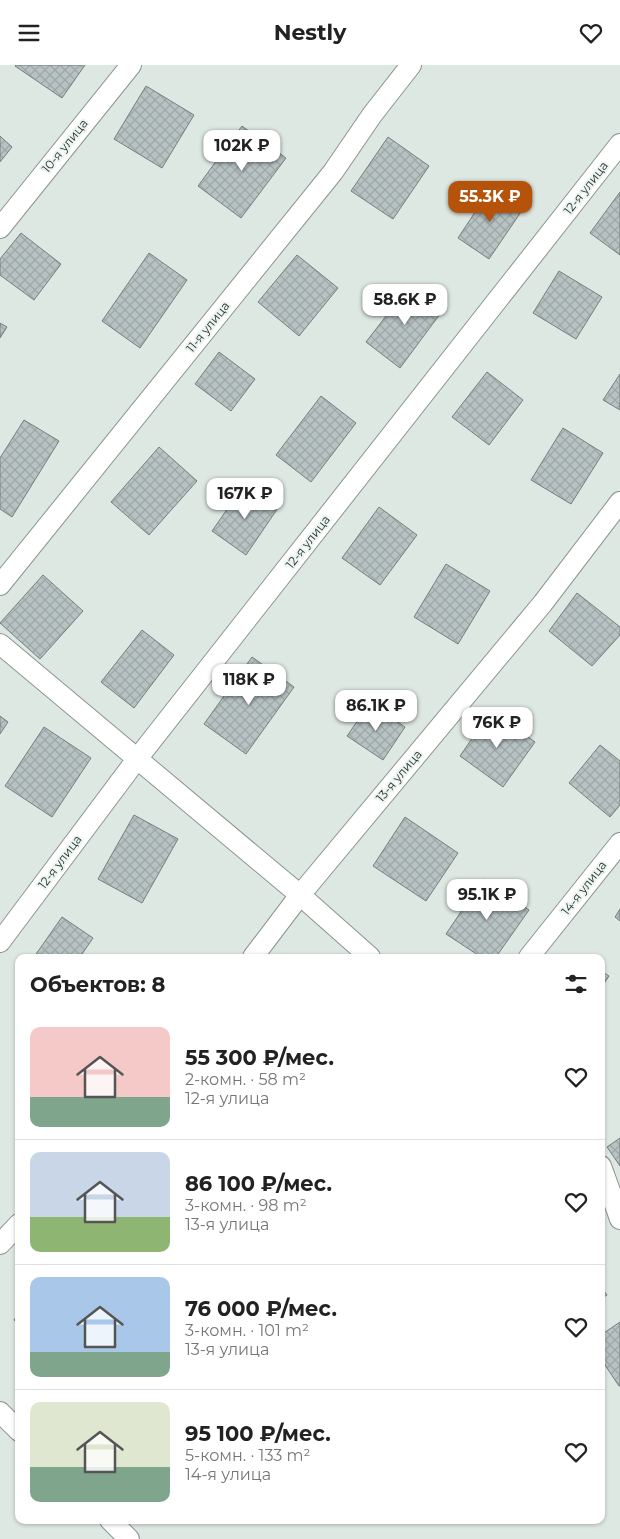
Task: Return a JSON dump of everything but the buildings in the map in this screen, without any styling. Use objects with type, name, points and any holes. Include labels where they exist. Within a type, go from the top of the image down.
[{"type":"street","name":"10-я улица","points":[[0,228],[131,65]]},
{"type":"street","name":"11-я улица","points":[[0,585],[332,172],[410,65]]},
{"type":"street","name":"12-я улица","points":[[0,942],[137,759],[620,144]]},
{"type":"street","name":"13-я улица","points":[[255,954],[300,895],[543,603],[620,501]]},
{"type":"street","points":[[0,644],[300,895],[367,954]]},
{"type":"street","name":"14-я улица","points":[[532,954],[620,843]]},
{"type":"street","points":[[605,1177],[620,1219]]},
{"type":"street","points":[[0,1244],[15,1228]]},
{"type":"street","points":[[0,1412],[15,1427]]},
{"type":"street","points":[[114,1524],[129,1539]]}]
